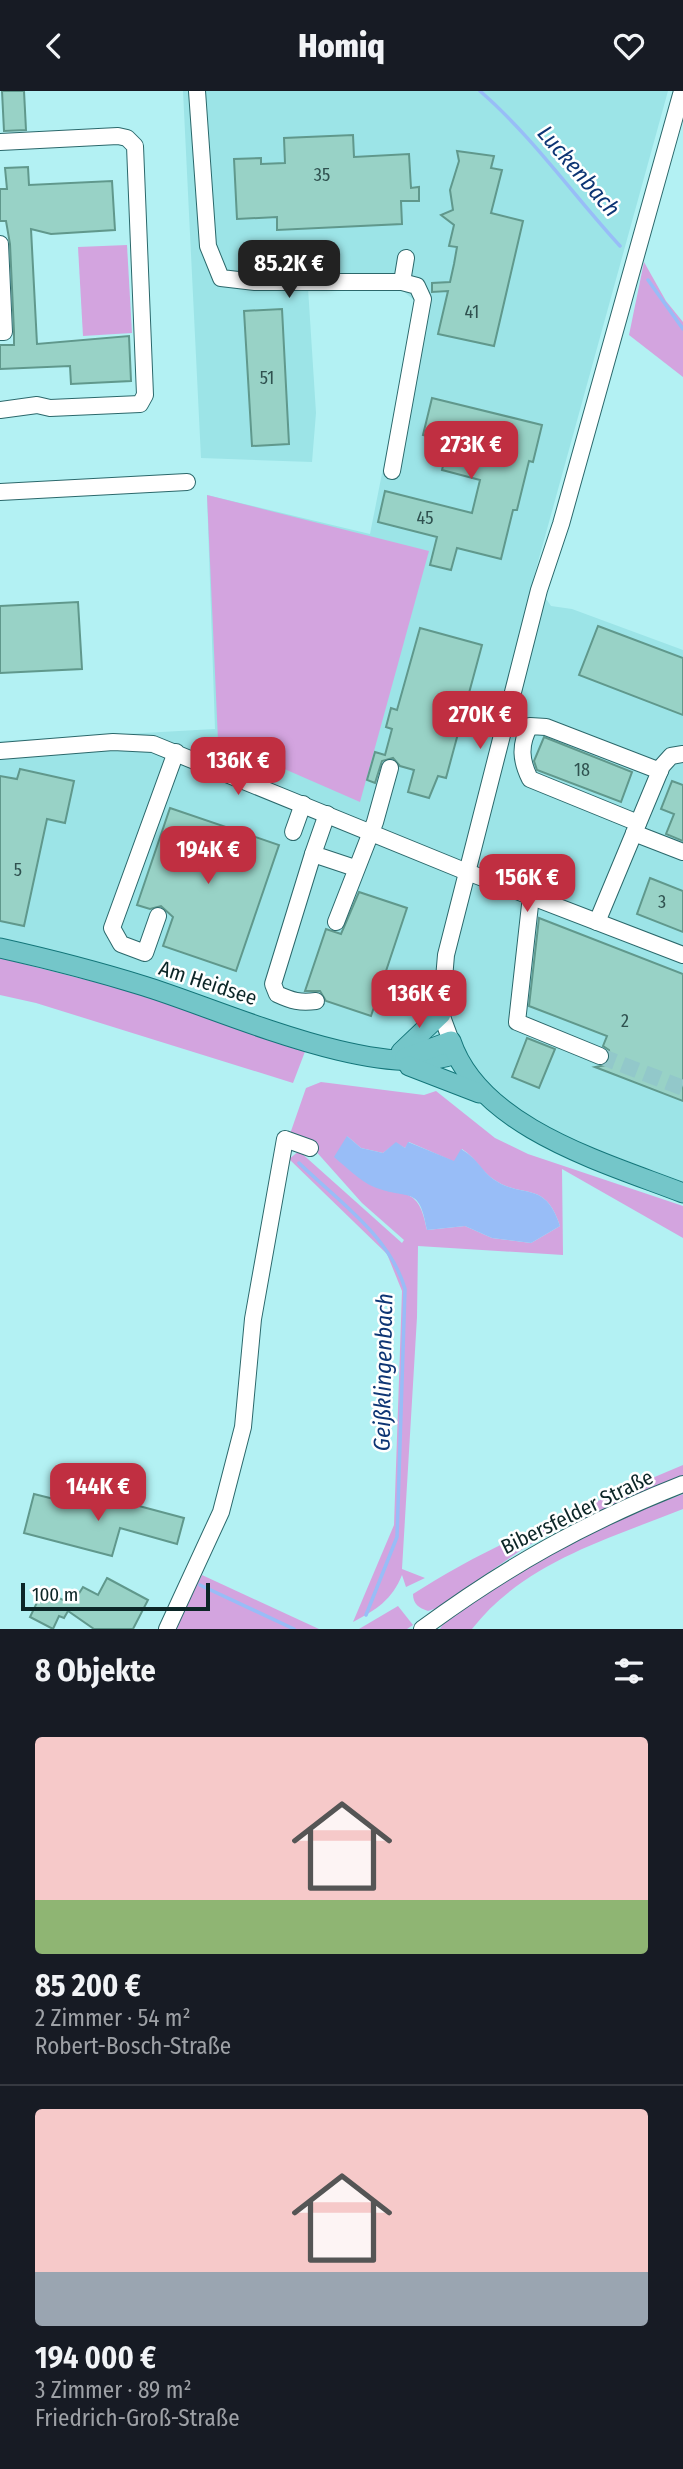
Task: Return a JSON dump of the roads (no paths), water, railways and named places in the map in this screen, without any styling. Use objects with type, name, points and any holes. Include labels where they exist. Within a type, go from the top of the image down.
[{"type":"main road","name":"Am Heidsee","points":[[0,948],[52,959],[144,986],[338,1050],[396,1060],[436,1061],[453,1048]]},
{"type":"main road","points":[[441,1014],[396,1060],[486,1095]]},
{"type":"main road","points":[[453,1048],[466,1074],[486,1095],[527,1125],[561,1144],[683,1193]]},
{"type":"street","points":[[197,91],[208,246],[221,278],[254,282],[402,282],[417,286],[423,299],[392,471]]},
{"type":"street","points":[[453,1048],[441,1014],[446,955],[539,590],[569,498],[682,91]]},
{"type":"street","points":[[0,142],[118,137],[127,138],[135,146],[145,395],[140,404],[50,408],[37,405],[0,410]]},
{"type":"street","points":[[0,243],[4,332],[0,332]]},
{"type":"street","points":[[402,282],[406,258]]},
{"type":"street","points":[[0,492],[187,482]]},
{"type":"street","points":[[660,771],[545,727],[530,726],[525,735],[521,761],[530,779],[683,852]]},
{"type":"street","points":[[0,751],[113,741],[153,744],[469,873],[683,955]]},
{"type":"street","points":[[158,916],[145,953],[121,944],[112,929],[176,752]]},
{"type":"street","points":[[597,922],[660,771],[671,756],[683,754]]},
{"type":"street","points":[[336,922],[375,822],[390,768]]},
{"type":"street","points":[[293,832],[303,804]]},
{"type":"street","points":[[316,1001],[300,1003],[290,1000],[277,994],[273,984],[327,814]]},
{"type":"street","points":[[313,854],[355,868]]},
{"type":"street","points":[[531,896],[517,1023],[600,1056]]},
{"type":"street","points":[[167,1629],[221,1512],[243,1427],[253,1319],[285,1139],[310,1148]]},
{"type":"street","name":"Bibersfelder Straße","points":[[422,1629],[516,1563],[620,1509],[683,1484]]},
{"type":"waterway","name":"Luckenbach","points":[[480,91],[535,147],[620,246]]},
{"type":"waterway","name":"Luckenbach","points":[[648,280],[683,329]]},
{"type":"waterway","name":"Geißklingenbach","points":[[299,1163],[375,1236],[398,1270],[405,1289],[397,1537],[366,1615]]},
{"type":"waterway","name":"Geißklingenbach","points":[[200,1585],[294,1629]]},
{"type":"tunnel","points":[[600,1056],[683,1088]]}]
